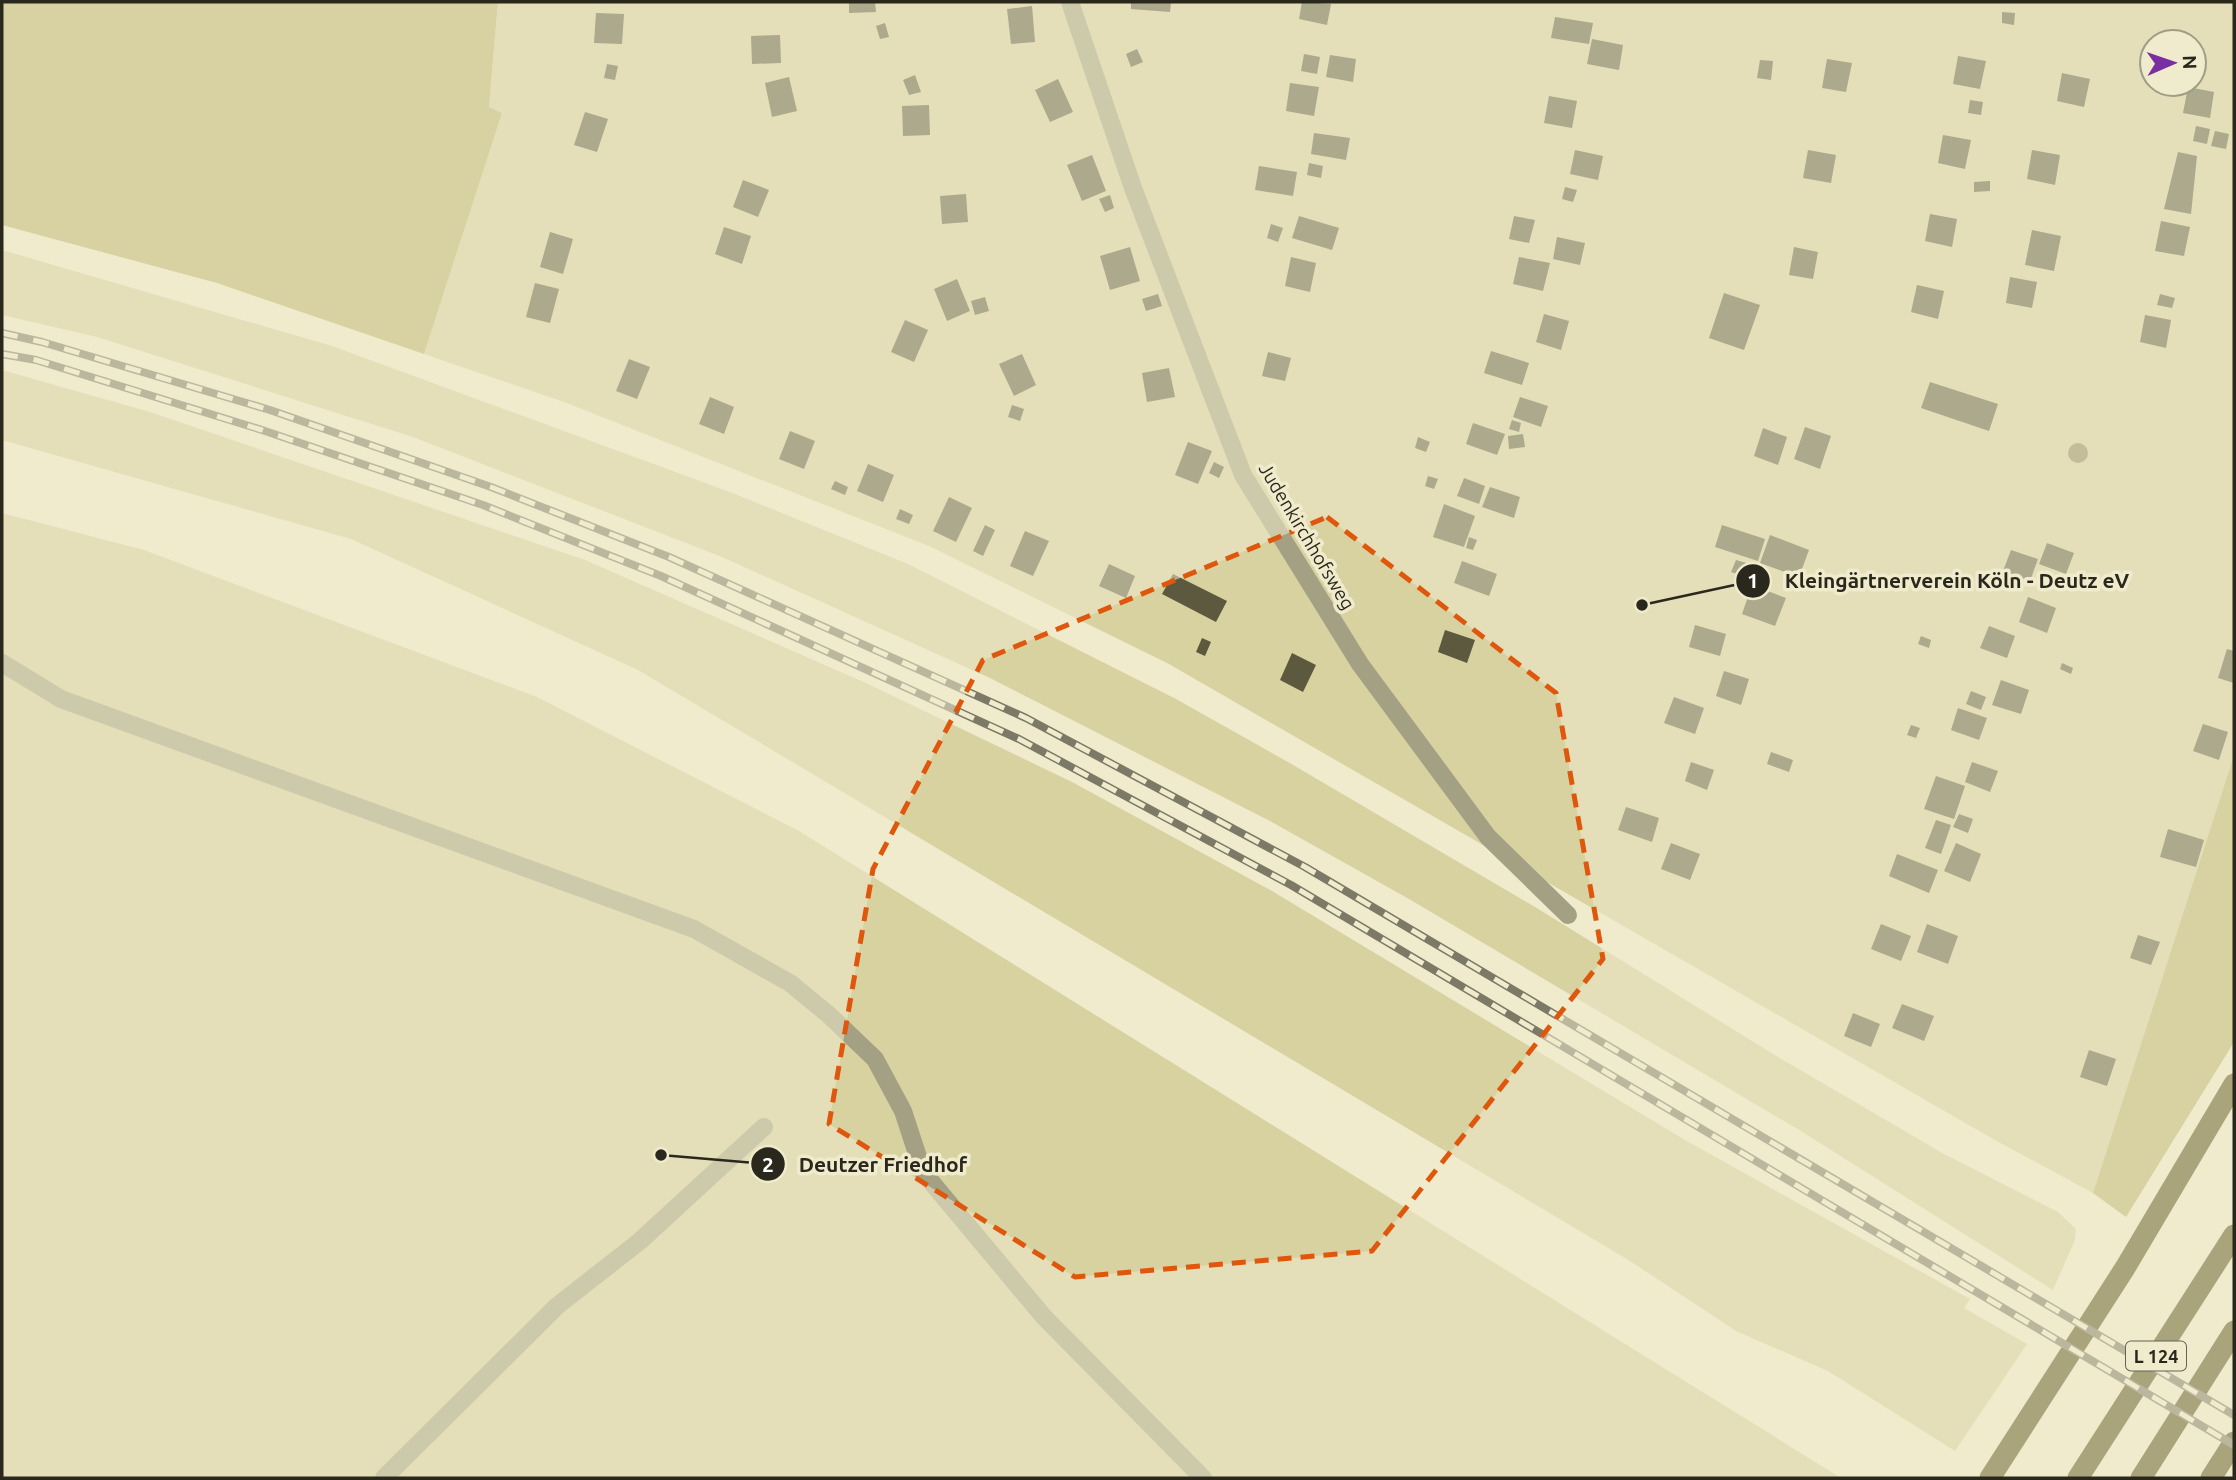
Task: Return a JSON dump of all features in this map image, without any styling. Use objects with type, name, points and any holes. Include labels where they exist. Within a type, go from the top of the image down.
[{"type":"highway","points":[[1990,1478],[2125,1268],[2234,1084]]},
{"type":"highway","name":"L 124","points":[[2078,1478],[2234,1235]]},
{"type":"highway","name":"L 124","points":[[2141,1478],[2234,1331]]},
{"type":"highway","points":[[2211,1478],[2234,1442]]},
{"type":"lane","name":"Judenkirchhofsweg","points":[[1070,2],[1133,188],[1243,475],[1360,664],[1488,837],[1568,915]]},
{"type":"lane","points":[[2,663],[61,699],[694,929],[790,983],[829,1015],[875,1059],[904,1111],[923,1172],[1035,1307],[1203,1478]]},
{"type":"lane","points":[[384,1478],[557,1306],[640,1241],[764,1127]]},
{"type":"highlighted area","points":[[1327,517],[1556,693],[1603,959],[1372,1251],[1075,1277],[829,1124],[873,869],[983,660]]},
{"type":"shaded area","points":[[2,2],[498,2],[489,107],[502,113],[424,354],[217,283],[2,225]]},
{"type":"shaded area","points":[[498,2],[2234,2],[2234,755],[2093,1193],[1993,1139],[1169,664],[929,546],[564,402],[424,354],[502,113],[489,107]]},
{"type":"shaded area","points":[[2,250],[332,346],[730,492],[908,564],[1176,699],[1535,907],[1778,1057],[1944,1154],[2058,1212],[2076,1229],[2075,1240],[2053,1290],[1804,1133],[1409,899],[1270,821],[990,678],[722,557],[413,437],[97,337],[2,315]]},
{"type":"shaded area","points":[[2,370],[150,412],[585,560],[866,683],[1072,782],[1272,891],[1685,1140],[1970,1299],[1964,1308],[2027,1344],[1955,1451],[1828,1371],[1736,1331],[1630,1261],[638,670],[351,539],[2,440]]},
{"type":"shaded area","points":[[2,513],[144,550],[537,697],[799,831],[1841,1478],[2,1478]]},
{"type":"shaded area","points":[[2234,755],[2234,1042],[2126,1217],[2093,1193]]},
{"type":"building","points":[[849,2],[875,2],[876,12],[849,13]]},
{"type":"building","points":[[1131,2],[1171,2],[1170,12],[1131,9]]},
{"type":"building","points":[[1302,2],[1331,4],[1327,25],[1299,19]]},
{"type":"building","points":[[1032,6],[1035,42],[1011,44],[1007,9]]},
{"type":"building","points":[[2002,12],[2015,13],[2014,25],[2002,23]]},
{"type":"building","points":[[596,13],[624,14],[622,44],[594,43]]},
{"type":"building","points":[[1555,17],[1593,23],[1589,44],[1551,38]]},
{"type":"building","points":[[885,23],[889,37],[880,39],[876,26]]},
{"type":"building","points":[[780,35],[781,63],[752,64],[751,36]]},
{"type":"building","points":[[1592,39],[1623,45],[1619,70],[1587,64]]},
{"type":"building","points":[[1137,49],[1143,62],[1131,67],[1126,54]]},
{"type":"building","points":[[1304,54],[1320,57],[1317,74],[1301,71]]},
{"type":"building","points":[[1330,55],[1356,59],[1353,82],[1326,77]]},
{"type":"building","points":[[1958,56],[1986,61],[1980,89],[1953,84]]},
{"type":"building","points":[[1827,59],[1852,63],[1846,92],[1822,88]]},
{"type":"building","points":[[1760,60],[1773,61],[1771,80],[1757,78]]},
{"type":"building","points":[[607,64],[618,66],[615,80],[604,78]]},
{"type":"building","points":[[2062,73],[2090,79],[2084,107],[2057,101]]},
{"type":"building","points":[[915,75],[921,92],[909,95],[903,80]]},
{"type":"building","points":[[789,77],[797,111],[772,117],[765,83]]},
{"type":"building","points":[[1058,79],[1073,112],[1050,122],[1035,90]]},
{"type":"building","points":[[1290,83],[1319,87],[1314,116],[1286,111]]},
{"type":"building","points":[[2208,91],[2214,92],[2210,118],[2183,113],[2186,98],[2208,98]]},
{"type":"building","points":[[1549,96],[1577,101],[1572,128],[1544,123]]},
{"type":"building","points":[[1970,100],[1983,102],[1981,115],[1968,113]]},
{"type":"building","points":[[929,105],[930,135],[903,136],[902,106]]},
{"type":"building","points":[[585,112],[608,119],[597,152],[574,145]]},
{"type":"building","points":[[2196,126],[2210,129],[2207,144],[2193,141]]},
{"type":"building","points":[[2215,131],[2229,134],[2226,149],[2211,146]]},
{"type":"building","points":[[1314,133],[1350,138],[1346,160],[1311,154]]},
{"type":"building","points":[[1943,135],[1971,140],[1965,169],[1938,163]]},
{"type":"building","points":[[1575,150],[1603,156],[1598,180],[1570,174]]},
{"type":"building","points":[[1808,150],[1836,155],[1831,183],[1803,178]]},
{"type":"building","points":[[2032,150],[2060,155],[2055,185],[2027,179]]},
{"type":"building","points":[[2178,152],[2197,156],[2191,214],[2164,209]]},
{"type":"building","points":[[1092,155],[1106,191],[1082,201],[1067,165]]},
{"type":"building","points":[[1309,163],[1323,166],[1321,178],[1307,175]]},
{"type":"building","points":[[1259,166],[1297,172],[1293,196],[1255,190]]},
{"type":"building","points":[[743,180],[769,190],[758,217],[733,207]]},
{"type":"building","points":[[1990,181],[1990,191],[1974,192],[1974,182]]},
{"type":"building","points":[[1565,187],[1577,190],[1573,202],[1562,199]]},
{"type":"building","points":[[966,194],[968,222],[942,224],[940,196]]},
{"type":"building","points":[[1110,195],[1114,208],[1105,212],[1099,199]]},
{"type":"building","points":[[1930,214],[1957,219],[1952,247],[1925,241]]},
{"type":"building","points":[[1299,216],[1339,228],[1332,250],[1292,238]]},
{"type":"building","points":[[1514,216],[1535,220],[1529,243],[1509,239]]},
{"type":"building","points":[[2161,221],[2190,227],[2184,256],[2155,251]]},
{"type":"building","points":[[1271,224],[1283,228],[1278,242],[1267,238]]},
{"type":"building","points":[[724,227],[751,236],[742,264],[715,254]]},
{"type":"building","points":[[2032,230],[2061,236],[2054,271],[2025,265]]},
{"type":"building","points":[[550,232],[573,239],[563,274],[540,267]]},
{"type":"building","points":[[1557,237],[1585,243],[1580,265],[1553,259]]},
{"type":"building","points":[[1130,247],[1140,281],[1110,290],[1100,256]]},
{"type":"building","points":[[1794,247],[1818,252],[1813,279],[1789,275]]},
{"type":"building","points":[[1291,257],[1316,263],[1310,292],[1285,286]]},
{"type":"building","points":[[1519,257],[1550,263],[1543,291],[1513,284]]},
{"type":"building","points":[[2010,277],[2037,282],[2032,308],[2006,303]]},
{"type":"building","points":[[957,279],[970,311],[947,321],[934,289]]},
{"type":"building","points":[[535,283],[559,289],[550,323],[526,317]]},
{"type":"building","points":[[1917,285],[1944,291],[1938,319],[1911,312]]},
{"type":"building","points":[[1724,293],[1760,305],[1744,350],[1709,338]]},
{"type":"building","points":[[1158,294],[1162,306],[1146,311],[1142,299]]},
{"type":"building","points":[[2160,294],[2175,298],[2172,308],[2157,305]]},
{"type":"building","points":[[985,297],[989,311],[975,315],[971,301]]},
{"type":"building","points":[[1544,314],[1569,321],[1561,350],[1536,342]]},
{"type":"building","points":[[2145,315],[2171,320],[2166,348],[2140,342]]},
{"type":"building","points":[[905,320],[928,330],[914,362],[891,352]]},
{"type":"building","points":[[1491,351],[1529,363],[1522,385],[1484,373]]},
{"type":"building","points":[[1268,352],[1291,358],[1285,381],[1262,376]]},
{"type":"building","points":[[1022,354],[1036,385],[1014,396],[999,364]]},
{"type":"building","points":[[629,359],[650,367],[637,399],[616,391]]},
{"type":"building","points":[[1169,368],[1175,397],[1147,402],[1142,373]]},
{"type":"building","points":[[1930,382],[1998,404],[1989,431],[1921,408]]},
{"type":"building","points":[[710,397],[734,407],[724,434],[699,424]]},
{"type":"building","points":[[1520,397],[1548,406],[1541,427],[1513,417]]},
{"type":"building","points":[[1012,405],[1024,409],[1020,421],[1008,417]]},
{"type":"building","points":[[1512,420],[1521,423],[1519,432],[1509,429]]},
{"type":"building","points":[[1473,423],[1505,434],[1497,455],[1466,444]]},
{"type":"building","points":[[1805,427],[1831,436],[1820,469],[1794,459]]},
{"type":"building","points":[[1763,428],[1787,437],[1778,465],[1754,456]]},
{"type":"building","points":[[790,431],[815,441],[804,469],[779,459]]},
{"type":"building","points":[[1523,434],[1525,447],[1509,449],[1508,436]]},
{"type":"building","points":[[1418,437],[1430,442],[1426,452],[1415,448]]},
{"type":"building","points":[[1188,442],[1212,451],[1198,484],[1175,475]]},
{"type":"building","points":[[1214,462],[1224,467],[1219,478],[1209,473]]},
{"type":"building","points":[[868,464],[894,475],[883,502],[857,491]]},
{"type":"building","points":[[1428,476],[1438,479],[1434,489],[1425,486]]},
{"type":"building","points":[[1464,478],[1485,486],[1479,504],[1457,496]]},
{"type":"building","points":[[835,481],[848,487],[845,495],[831,489]]},
{"type":"building","points":[[1490,487],[1520,497],[1514,518],[1482,507]]},
{"type":"building","points":[[949,497],[972,508],[956,542],[933,531]]},
{"type":"building","points":[[1444,504],[1475,516],[1464,547],[1433,537]]},
{"type":"building","points":[[900,509],[913,515],[909,524],[896,519]]},
{"type":"building","points":[[985,525],[995,530],[983,556],[973,551]]},
{"type":"building","points":[[1722,525],[1765,539],[1758,561],[1715,547]]},
{"type":"building","points":[[1025,531],[1049,541],[1033,576],[1010,566]]},
{"type":"building","points":[[1770,535],[1809,550],[1799,577],[1760,563]]},
{"type":"building","points":[[1469,537],[1477,540],[1473,550],[1466,548]]},
{"type":"building","points":[[2047,543],[2074,553],[2066,574],[2039,564]]},
{"type":"building","points":[[2011,550],[2038,559],[2030,581],[2003,571]]},
{"type":"building","points":[[1736,560],[1767,569],[1761,583],[1731,572]]},
{"type":"building","points":[[1462,561],[1497,574],[1489,596],[1454,583]]},
{"type":"building","points":[[1109,564],[1135,576],[1126,598],[1099,586]]},
{"type":"building","points":[[1173,574],[1227,601],[1216,622],[1162,594]]},
{"type":"building","points":[[1752,585],[1786,598],[1775,626],[1742,614]]},
{"type":"building","points":[[2028,597],[2056,608],[2047,633],[2019,622]]},
{"type":"building","points":[[1695,625],[1726,634],[1720,656],[1689,647]]},
{"type":"building","points":[[1989,626],[2015,636],[2007,658],[1980,648]]},
{"type":"building","points":[[1445,630],[1475,640],[1467,663],[1438,652]]},
{"type":"building","points":[[1921,636],[1931,640],[1929,648],[1918,644]]},
{"type":"building","points":[[1202,638],[1211,642],[1205,656],[1196,652]]},
{"type":"building","points":[[2227,649],[2234,651],[2234,683],[2218,678]]},
{"type":"building","points":[[1292,653],[1316,665],[1303,692],[1280,680]]},
{"type":"building","points":[[2062,663],[2073,668],[2071,674],[2060,669]]},
{"type":"building","points":[[1724,671],[1749,679],[1741,705],[1716,696]]},
{"type":"building","points":[[2001,680],[2029,690],[2021,714],[1992,705]]},
{"type":"building","points":[[1971,691],[1986,697],[1981,710],[1966,704]]},
{"type":"building","points":[[1674,697],[1704,708],[1695,734],[1664,723]]},
{"type":"building","points":[[1958,708],[1987,718],[1979,740],[1951,730]]},
{"type":"building","points":[[2203,724],[2228,732],[2219,760],[2193,751]]},
{"type":"building","points":[[1911,725],[1920,728],[1916,738],[1907,735]]},
{"type":"building","points":[[1771,752],[1793,760],[1789,772],[1767,764]]},
{"type":"building","points":[[1691,762],[1714,770],[1707,790],[1685,781]]},
{"type":"building","points":[[1972,762],[1998,771],[1990,792],[1965,782]]},
{"type":"building","points":[[1936,776],[1965,786],[1954,819],[1924,809]]},
{"type":"building","points":[[1626,807],[1659,818],[1652,842],[1618,830]]},
{"type":"building","points":[[1959,814],[1973,819],[1968,833],[1953,827]]},
{"type":"building","points":[[1936,820],[1951,825],[1941,854],[1925,848]]},
{"type":"building","points":[[2168,829],[2204,840],[2196,867],[2160,857]]},
{"type":"building","points":[[1671,843],[1700,854],[1690,880],[1661,869]]},
{"type":"building","points":[[1956,843],[1981,854],[1970,882],[1944,871]]},
{"type":"building","points":[[1897,854],[1938,870],[1929,893],[1889,876]]},
{"type":"building","points":[[1881,924],[1911,936],[1901,961],[1871,949]]},
{"type":"building","points":[[1927,924],[1958,936],[1948,964],[1917,952]]},
{"type":"building","points":[[2138,935],[2160,942],[2151,965],[2130,958]]},
{"type":"building","points":[[1902,1004],[1934,1016],[1924,1041],[1892,1028]]},
{"type":"building","points":[[1853,1013],[1880,1024],[1871,1047],[1844,1036]]},
{"type":"building","points":[[2089,1050],[2116,1059],[2107,1086],[2080,1077]]},
{"type":"railway","points":[[2,333],[42,342],[270,410],[491,487],[669,557],[1026,718],[1305,867],[2234,1415]]},
{"type":"railway","points":[[2,354],[36,360],[262,430],[483,505],[661,576],[1019,739],[1291,885],[2234,1445]]},
{"type":"place","name":"Kleingärtnerverein Köln - Deutz eV","points":[[1642,605]]},
{"type":"place","name":"Deutzer Friedhof","points":[[661,1155]]}]
